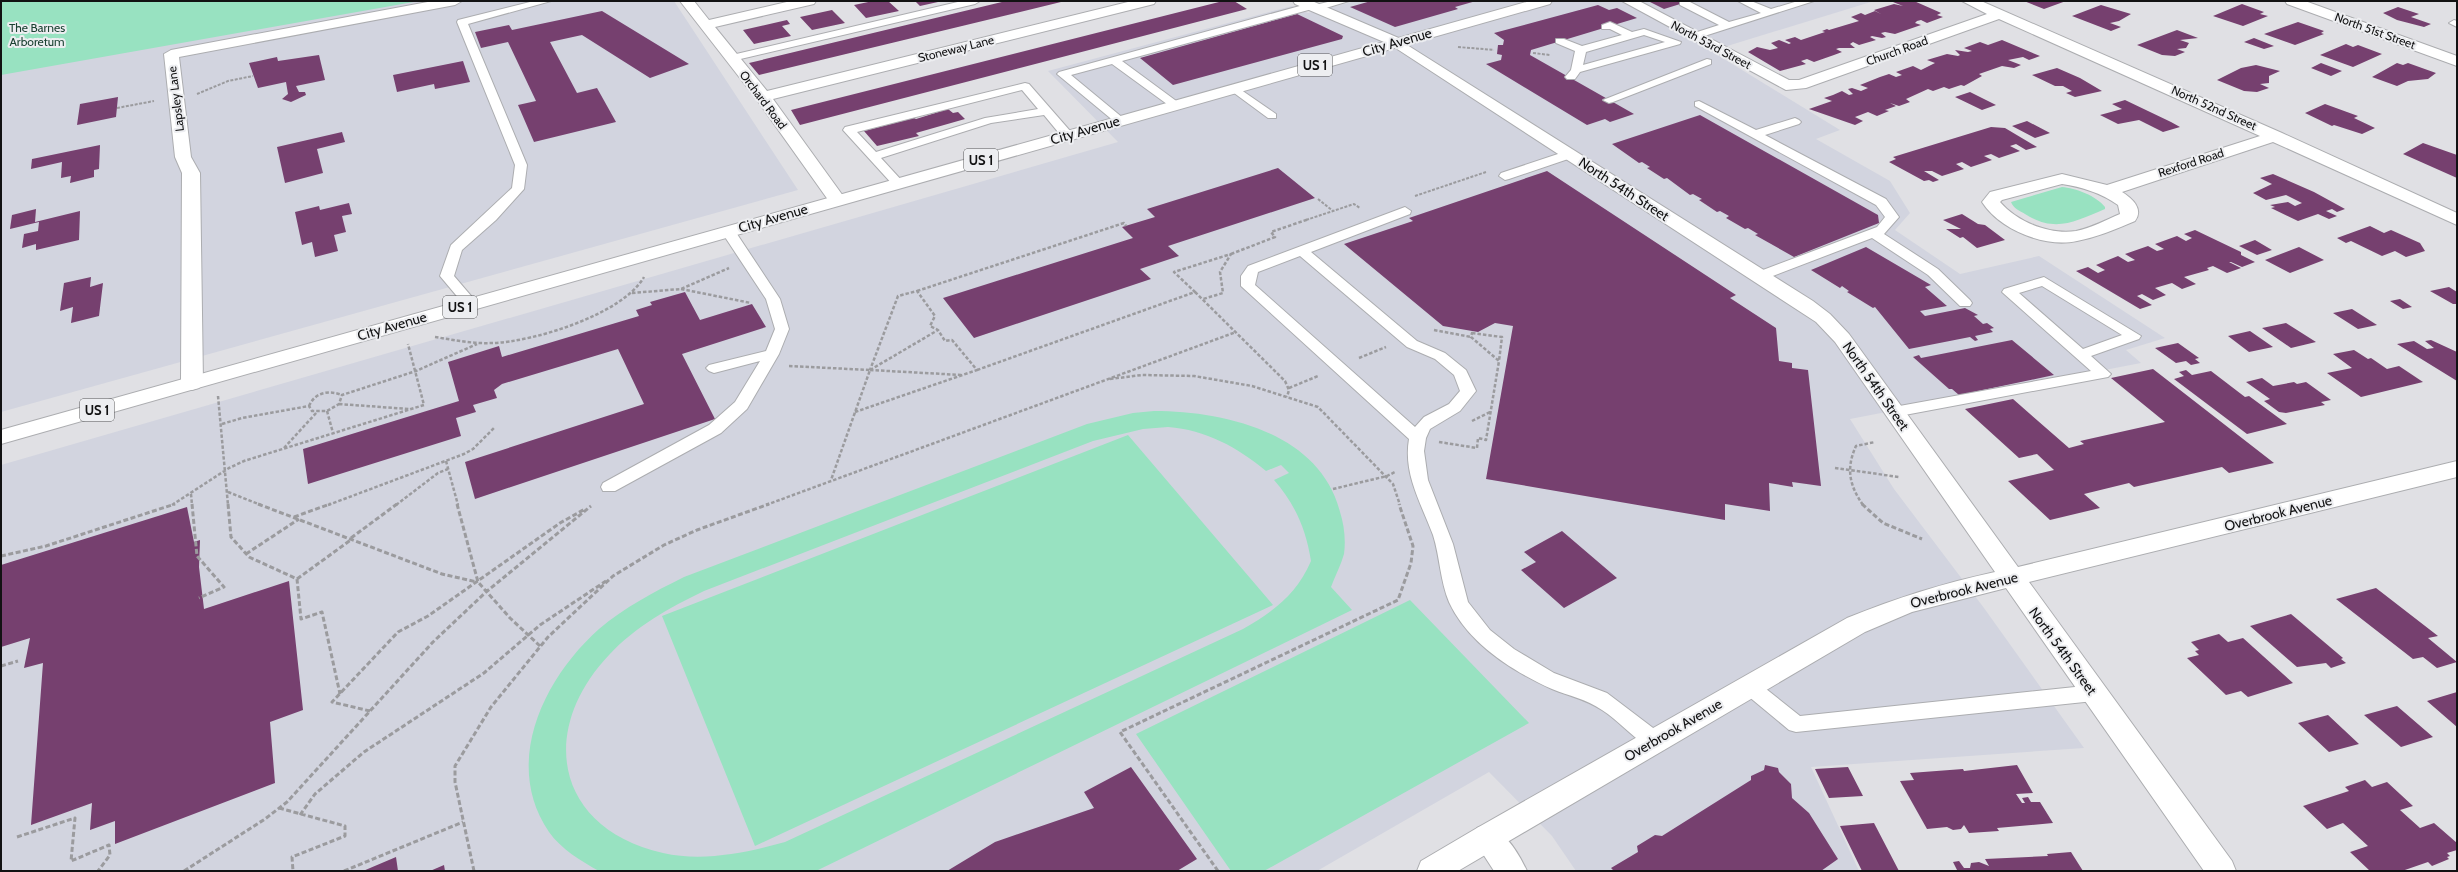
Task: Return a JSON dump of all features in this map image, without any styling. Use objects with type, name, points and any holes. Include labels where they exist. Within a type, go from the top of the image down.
[{"type":"main road","name":"Lapsley Lane","points":[[192,383],[193,244],[191,173],[183,157],[170,54],[455,1]]},
{"type":"main road","name":"Orchard Road","points":[[687,1],[763,97],[837,200]]},
{"type":"main road","points":[[705,25],[809,1]]},
{"type":"main road","name":"Stoneway Lane","points":[[763,97],[1148,1]]},
{"type":"main road","name":"City Avenue","points":[[1,437],[1119,120],[1545,1]]},
{"type":"main road","name":"North 53rd Street","points":[[1630,1],[1786,85],[1793,86]]},
{"type":"main road","name":"North 52nd Street","points":[[1969,1],[2276,136],[2457,220]]},
{"type":"main road","name":"North 51st Street","points":[[2292,1],[2457,61]]},
{"type":"main road","name":"North 54th Street","points":[[1309,5],[1396,42],[1806,305],[1830,325],[1894,412],[2221,871]]},
{"type":"main road","name":"Church Road","points":[[1793,86],[1802,85],[2001,14]]},
{"type":"main road","name":"Rexford Road","points":[[2107,191],[2276,136]]},
{"type":"main road","points":[[2062,179],[2085,183],[2107,191],[2129,207],[2131,212],[2129,217],[2070,238],[2050,236],[2015,223],[1998,211],[1991,202],[1996,196],[2062,179]]},
{"type":"main road","name":"Overbrook Avenue","points":[[1432,871],[1487,837],[1856,624],[1904,605],[1951,591],[2454,472]]},
{"type":"main road","points":[[1487,837],[1512,871]]},
{"type":"lane","points":[[471,304],[447,276],[456,248],[491,217],[518,189],[521,165],[462,22],[546,1]]},
{"type":"lane","points":[[732,58],[975,1]]},
{"type":"lane","points":[[1119,120],[1063,74],[1309,5],[1344,1]]},
{"type":"lane","points":[[1743,1],[1770,13]]},
{"type":"lane","points":[[1695,36],[1809,1]]},
{"type":"lane","points":[[1684,3],[1728,26]]},
{"type":"lane","points":[[1606,26],[1610,25],[1630,35]]},
{"type":"lane","points":[[1560,41],[1580,50],[1644,32],[1676,42],[1573,74],[1580,50]]},
{"type":"lane","points":[[1113,60],[1176,104]]},
{"type":"lane","points":[[1609,100],[1707,62]]},
{"type":"lane","points":[[898,183],[849,130],[1024,86],[1067,135]]},
{"type":"lane","points":[[1234,88],[1272,116]]},
{"type":"lane","points":[[976,98],[1006,96],[1014,103],[989,120]]},
{"type":"lane","points":[[1699,104],[1881,202],[1892,217],[1882,230],[1760,276]]},
{"type":"lane","points":[[874,156],[989,120],[1046,111]]},
{"type":"lane","points":[[1756,134],[1795,122]]},
{"type":"lane","points":[[1505,176],[1570,154]]},
{"type":"lane","points":[[1405,211],[1253,269],[1248,274],[1248,286],[1418,438]]},
{"type":"lane","points":[[609,487],[715,429],[741,405],[769,359],[782,329],[773,299],[728,231]]},
{"type":"lane","points":[[1873,233],[1933,272],[1965,303]]},
{"type":"lane","points":[[1301,250],[1412,344],[1440,356],[1461,373],[1468,391],[1453,409],[1424,425],[1415,443],[1415,462],[1446,547],[1452,586],[1464,612],[1481,632],[1506,653],[1535,672],[1561,684],[1591,694],[1617,709],[1654,740]]},
{"type":"lane","points":[[1894,412],[2103,374],[2079,355],[2009,292],[2044,281],[2134,336],[2079,355]]},
{"type":"lane","points":[[714,368],[769,359]]},
{"type":"lane","points":[[1749,686],[1796,724],[2094,693]]},
{"type":"path","points":[[1452,47],[1494,50]]},
{"type":"path","points":[[117,108],[175,101],[223,83],[252,76]]},
{"type":"path","points":[[1318,199],[1333,211]]},
{"type":"path","points":[[831,480],[898,296],[1124,223],[1126,226]]},
{"type":"path","points":[[1203,299],[1223,293],[1218,280],[1219,267],[1231,254],[1174,272],[1285,381],[1289,390],[1287,397]]},
{"type":"path","points":[[681,289],[732,266]]},
{"type":"path","points":[[435,337],[476,344],[501,343],[530,338],[578,323],[610,309],[644,282],[645,276]]},
{"type":"path","points":[[632,293],[681,289],[776,309]]},
{"type":"path","points":[[917,291],[935,316],[930,326],[938,330],[945,341],[952,340],[976,370]]},
{"type":"path","points":[[855,412],[1195,292]]},
{"type":"path","points":[[870,370],[938,330]]},
{"type":"path","points":[[300,815],[316,794],[364,752],[484,673],[540,624],[613,576],[664,545],[831,480],[1236,332]]},
{"type":"path","points":[[1,556],[46,546],[151,513],[191,494],[226,470],[282,449],[424,405],[408,344]]},
{"type":"path","points":[[309,406],[312,399],[320,393],[334,392],[342,395],[416,371],[476,344]]},
{"type":"path","points":[[769,359],[870,370],[963,375]]},
{"type":"path","points":[[1440,436],[1439,442],[1477,448],[1478,438],[1486,440],[1499,361]]},
{"type":"path","points":[[222,374],[218,399],[222,424],[231,537],[246,554],[298,579]]},
{"type":"path","points":[[1106,379],[1142,375],[1194,376],[1235,382],[1287,397],[1318,408],[1387,476],[1393,484],[1413,546],[1411,563],[1398,600],[1120,732],[1218,871]]},
{"type":"path","points":[[339,404],[342,395]]},
{"type":"path","points":[[309,406],[312,411],[318,412],[327,411],[339,404],[411,409]]},
{"type":"path","points":[[222,424],[248,416],[309,406]]},
{"type":"path","points":[[327,411],[333,433]]},
{"type":"path","points":[[282,449],[318,412]]},
{"type":"path","points":[[1469,422],[1490,412]]},
{"type":"path","points":[[294,517],[446,461],[473,449],[495,427]]},
{"type":"path","points":[[1875,442],[1856,446],[1849,457],[1850,479],[1858,501],[1880,521],[1922,539]]},
{"type":"path","points":[[446,461],[478,582],[510,618],[530,634],[540,646]]},
{"type":"path","points":[[1333,489],[1387,476],[1415,462]]},
{"type":"path","points":[[298,579],[438,473],[448,468]]},
{"type":"path","points":[[1836,468],[1900,477]]},
{"type":"path","points":[[184,871],[279,808],[433,642],[486,592],[591,506],[609,487]]},
{"type":"path","points":[[228,492],[442,574],[478,582]]},
{"type":"path","points":[[191,494],[197,556],[224,588],[200,598]]},
{"type":"path","points":[[370,711],[332,702],[398,632],[428,616],[560,523],[591,506]]},
{"type":"path","points":[[246,554],[299,519]]},
{"type":"path","points":[[474,871],[455,782],[455,766],[491,706],[540,646],[613,576]]},
{"type":"path","points":[[298,579],[301,619],[322,612],[340,694]]},
{"type":"path","points":[[1,666],[18,661]]},
{"type":"path","points":[[279,808],[300,815],[345,826],[345,836],[292,857],[293,871]]},
{"type":"path","points":[[18,837],[75,818],[71,860],[109,845],[110,855],[98,871]]},
{"type":"path","points":[[344,871],[463,822]]},
{"type":"shaded area","points":[[1,1],[674,1],[798,190],[1,412]]},
{"type":"shaded area","points":[[1356,1],[1874,1],[1711,51],[1840,130],[1816,139],[1890,181],[1910,213],[1895,230],[1960,274],[2039,256],[2165,338],[2126,350],[2141,363],[1850,419],[1894,489],[1984,608],[2084,748],[1811,767],[1859,871],[1576,871],[1552,836],[1489,772],[1317,871],[1,871],[1,465],[1118,142],[1048,71],[1292,6],[1308,13]]},
{"type":"green space","name":"The Barnes Arboretum","points":[[1,1],[419,1],[1,75]]},
{"type":"green space","points":[[2062,187],[2079,191],[2097,199],[2105,207],[2105,209],[2065,224],[2055,224],[2036,220],[2017,209],[2011,202]]},
{"type":"green space","points":[[1154,411],[1182,412],[1239,422],[1266,432],[1291,445],[1312,463],[1329,485],[1340,512],[1344,527],[1344,554],[1331,587],[1352,610],[816,871],[599,871],[578,859],[565,849],[549,832],[535,805],[529,778],[530,750],[536,723],[547,697],[561,672],[579,649],[609,621],[651,594],[684,577],[1087,424],[1133,413]],"holes":[[[1168,427],[1182,429],[1220,441],[1244,454],[1266,471],[1281,465],[1289,473],[1274,480],[1294,508],[1303,528],[1311,561],[1299,583],[1291,593],[1274,609],[1254,623],[785,842],[770,846],[740,853],[709,856],[693,857],[663,853],[627,841],[599,823],[580,800],[569,774],[566,745],[572,715],[586,684],[609,655],[630,635],[654,618],[704,591],[1093,441],[1143,429]]]},
{"type":"green space","points":[[1128,435],[1273,605],[755,846],[662,616]]},
{"type":"green space","points":[[1410,600],[1529,723],[1264,871],[1231,871],[1136,734]]},
{"type":"building","points":[[873,1],[888,1],[899,11],[866,18],[854,5]]},
{"type":"building","points":[[915,1],[938,1],[938,2],[920,6]]},
{"type":"building","points":[[1006,1],[1061,2],[759,75],[749,63]]},
{"type":"building","points":[[1223,1],[1234,1],[1247,9],[800,125],[791,110]]},
{"type":"building","points":[[1371,1],[1476,1],[1455,7],[1458,9],[1395,27],[1350,7]]},
{"type":"building","points":[[1648,1],[1690,1],[1664,9]]},
{"type":"building","points":[[1914,1],[1941,13],[1937,15],[1943,17],[1927,23],[1921,20],[1917,21],[1915,23],[1921,25],[1895,34],[1885,32],[1881,33],[1886,37],[1882,38],[1872,36],[1870,37],[1876,40],[1859,45],[1853,42],[1850,44],[1855,48],[1839,48],[1836,49],[1842,52],[1814,62],[1807,59],[1801,61],[1806,64],[1780,71],[1748,52],[1757,47],[1770,50],[1778,48],[1771,43],[1779,40],[1789,44],[1791,43],[1785,40],[1795,37],[1801,40],[1825,32],[1822,31],[1827,29],[1829,30],[1859,21],[1851,17],[1861,13],[1865,15],[1875,11],[1881,14],[1874,10],[1894,4],[1903,6],[1893,2]]},
{"type":"building","points":[[2024,1],[2066,1],[2044,9]]},
{"type":"building","points":[[2242,4],[2264,12],[2260,14],[2268,16],[2243,26],[2213,16]]},
{"type":"building","points":[[1598,5],[1609,10],[1617,8],[1637,18],[1531,50],[1530,55],[1634,114],[1610,122],[1605,119],[1587,125],[1486,64],[1501,60],[1502,55],[1497,54],[1498,45],[1503,45],[1504,40],[1494,33]]},
{"type":"building","points":[[2101,5],[2131,14],[2119,21],[2110,23],[2121,27],[2111,31],[2072,16]]},
{"type":"building","points":[[2398,7],[2419,14],[2411,17],[2431,24],[2424,27],[2397,20],[2383,13]]},
{"type":"building","points":[[832,10],[845,23],[812,30],[800,17]]},
{"type":"building","points":[[602,11],[689,64],[650,78],[582,35],[550,42],[577,93],[597,88],[616,122],[534,142],[518,105],[536,101],[508,42],[481,48],[475,32],[509,25],[512,30]]},
{"type":"building","points":[[1297,14],[1343,36],[1342,39],[1173,85],[1140,58]]},
{"type":"building","points":[[787,20],[790,24],[782,26],[791,36],[754,44],[743,30]]},
{"type":"building","points":[[2298,22],[2324,31],[2321,33],[2324,34],[2295,45],[2264,34]]},
{"type":"building","points":[[2177,30],[2198,38],[2180,40],[2189,43],[2186,48],[2177,49],[2185,52],[2175,56],[2162,55],[2137,45]]},
{"type":"building","points":[[2254,38],[2274,46],[2264,49],[2244,42]]},
{"type":"building","points":[[2002,40],[2040,56],[2029,60],[2023,57],[2008,60],[2021,65],[2014,68],[2002,66],[1979,74],[1982,76],[1964,86],[1961,85],[1949,89],[1944,87],[1933,91],[1928,89],[1906,99],[1910,102],[1899,106],[1890,103],[1896,106],[1885,110],[1889,111],[1877,116],[1868,112],[1855,117],[1863,121],[1855,125],[1809,109],[1832,101],[1824,98],[1842,91],[1849,95],[1853,94],[1848,89],[1852,88],[1861,91],[1868,88],[1860,85],[1880,77],[1889,74],[1896,77],[1902,75],[1896,72],[1913,66],[1921,70],[1935,63],[1927,60],[1947,54],[1958,56],[1960,55],[1955,50],[1968,52],[1972,51],[1964,48],[1980,42],[1988,45]]},
{"type":"building","points":[[2346,44],[2353,47],[2358,45],[2382,54],[2353,67],[2320,55]]},
{"type":"building","points":[[319,55],[325,80],[296,86],[299,92],[305,92],[306,95],[291,102],[282,99],[288,94],[286,82],[258,88],[249,63],[277,57],[278,61]]},
{"type":"building","points":[[463,61],[470,82],[435,89],[434,84],[397,92],[393,75]]},
{"type":"building","points":[[2321,63],[2342,71],[2331,76],[2311,68]]},
{"type":"building","points":[[2397,63],[2403,65],[2408,63],[2436,73],[2428,79],[2408,81],[2397,86],[2372,77]]},
{"type":"building","points":[[2256,65],[2280,71],[2269,76],[2269,83],[2260,84],[2269,88],[2257,92],[2244,91],[2217,80],[2241,68]]},
{"type":"building","points":[[2057,68],[2080,78],[2102,91],[2075,97],[2066,93],[2072,91],[2063,86],[2055,86],[2032,75]]},
{"type":"building","points":[[1970,92],[1996,105],[1982,110],[1955,97]]},
{"type":"building","points":[[118,97],[116,117],[77,125],[80,104]]},
{"type":"building","points":[[2125,100],[2180,127],[2163,132],[2139,120],[2118,124],[2100,115],[2122,109],[2112,104]]},
{"type":"building","points":[[2325,104],[2358,116],[2354,118],[2375,128],[2362,134],[2334,125],[2332,126],[2305,113]]},
{"type":"building","points":[[948,109],[953,113],[958,112],[965,119],[916,133],[919,136],[877,146],[864,131],[914,118],[916,119]]},
{"type":"building","points":[[1700,115],[1878,215],[1879,223],[1794,257],[1755,235],[1758,234],[1748,228],[1745,229],[1726,218],[1729,216],[1720,211],[1717,212],[1699,200],[1702,199],[1693,194],[1690,195],[1667,178],[1664,179],[1647,168],[1650,167],[1642,162],[1639,163],[1612,144]]},
{"type":"building","points":[[2027,121],[2050,133],[2035,138],[2012,126]]},
{"type":"building","points":[[1991,127],[2005,128],[2037,147],[2026,150],[2016,144],[2010,146],[2020,151],[1999,158],[1991,154],[1984,156],[1992,160],[1971,167],[1962,162],[1956,164],[1964,169],[1942,176],[1932,171],[1924,171],[1939,180],[1933,182],[1929,180],[1924,181],[1889,162],[1896,159],[1893,157]]},
{"type":"building","points":[[342,132],[345,142],[317,149],[323,173],[285,183],[277,147]]},
{"type":"building","points":[[2423,143],[2457,155],[2457,178],[2403,154]]},
{"type":"building","points":[[100,145],[99,169],[94,170],[94,177],[70,183],[71,176],[61,178],[62,162],[31,169],[32,159]]},
{"type":"building","points":[[1278,168],[1315,198],[1168,246],[1179,256],[1140,269],[1151,279],[974,338],[943,298],[1133,238],[1122,227],[1155,217],[1147,209]]},
{"type":"building","points":[[1547,171],[1736,295],[1730,298],[1776,328],[1779,361],[1792,363],[1792,368],[1808,370],[1821,486],[1792,482],[1793,487],[1769,483],[1770,511],[1725,504],[1725,520],[1486,479],[1513,326],[1495,323],[1478,332],[1443,326],[1344,244],[1413,221],[1409,218]]},
{"type":"building","points":[[2273,174],[2314,192],[2345,209],[2337,212],[2332,209],[2326,211],[2337,216],[2329,219],[2318,214],[2298,221],[2271,208],[2275,207],[2270,205],[2288,202],[2295,206],[2302,203],[2286,195],[2266,200],[2253,193],[2272,184],[2260,178]]},
{"type":"building","points":[[349,203],[352,214],[342,216],[346,232],[334,235],[338,251],[315,257],[312,242],[302,245],[295,212],[319,206],[320,210]]},
{"type":"building","points":[[36,209],[35,222],[80,211],[79,240],[36,250],[36,244],[22,248],[24,234],[38,231],[39,222],[10,229],[12,215]]},
{"type":"building","points":[[1962,214],[1978,224],[1985,225],[2005,240],[1977,248],[1963,237],[1960,238],[1946,229],[1961,229],[1943,220]]},
{"type":"building","points":[[2370,226],[2384,233],[2391,230],[2420,243],[2425,251],[2406,257],[2395,251],[2382,256],[2351,241],[2346,243],[2337,238]]},
{"type":"building","points":[[2195,230],[2241,252],[2241,255],[2255,262],[2242,267],[2229,262],[2241,268],[2227,273],[2213,266],[2207,268],[2209,270],[2184,277],[2196,284],[2182,289],[2172,283],[2155,288],[2166,295],[2153,300],[2142,294],[2137,296],[2152,305],[2140,309],[2076,271],[2088,267],[2098,273],[2105,270],[2096,265],[2118,256],[2128,262],[2135,260],[2125,254],[2148,246],[2157,251],[2164,249],[2155,244],[2177,236],[2186,241],[2192,238],[2184,234]]},
{"type":"building","points":[[2255,240],[2272,250],[2257,255],[2239,246]]},
{"type":"building","points":[[1866,247],[1931,285],[1925,287],[1947,306],[1920,311],[1925,316],[1965,308],[1978,315],[1974,316],[1983,324],[1987,323],[1994,328],[1990,329],[1993,332],[1975,336],[1978,340],[1975,341],[1970,337],[1909,349],[1875,307],[1873,308],[1847,292],[1849,291],[1842,286],[1840,288],[1811,270]]},
{"type":"building","points":[[2299,247],[2324,260],[2290,273],[2265,260]]},
{"type":"building","points":[[91,277],[90,287],[103,283],[99,316],[71,323],[73,307],[60,311],[64,283]]},
{"type":"building","points":[[2449,287],[2457,292],[2457,304],[2453,304],[2430,291]]},
{"type":"building","points":[[685,292],[700,320],[752,304],[766,327],[682,354],[715,419],[475,499],[465,462],[644,404],[618,349],[502,384],[494,390],[497,398],[473,405],[476,412],[456,418],[461,436],[308,484],[303,449],[459,401],[448,362],[499,346],[502,357],[639,316],[636,310],[652,305],[650,302]]},
{"type":"building","points":[[2400,299],[2412,307],[2403,309],[2390,301]]},
{"type":"building","points":[[2352,309],[2377,325],[2358,329],[2333,313]]},
{"type":"building","points":[[2286,323],[2316,342],[2291,348],[2262,328]]},
{"type":"building","points":[[2250,331],[2273,347],[2249,352],[2228,336]]},
{"type":"building","points":[[2012,340],[2054,375],[1959,395],[1952,389],[1949,389],[1913,357],[1919,355],[1921,358]]},
{"type":"building","points":[[2431,340],[2457,352],[2457,381],[2397,344],[2414,341],[2427,349],[2434,348],[2425,341]]},
{"type":"building","points":[[2178,343],[2199,358],[2195,359],[2200,363],[2191,365],[2186,361],[2176,363],[2155,348]]},
{"type":"building","points":[[2354,350],[2368,359],[2371,358],[2387,369],[2399,366],[2423,382],[2361,397],[2327,373],[2352,368],[2333,354]]},
{"type":"building","points":[[2153,369],[2274,463],[2229,473],[2222,467],[2134,487],[2129,483],[2084,494],[2100,508],[2050,520],[2008,481],[2054,470],[2037,454],[2019,458],[1965,409],[2013,399],[2069,448],[2084,444],[2080,441],[2165,422],[2111,378]]},
{"type":"building","points":[[2186,370],[2192,375],[2211,371],[2245,397],[2249,396],[2287,424],[2247,434],[2174,379],[2184,376],[2179,372]]},
{"type":"building","points":[[2262,378],[2273,386],[2294,382],[2297,384],[2306,382],[2331,400],[2321,402],[2325,405],[2286,413],[2279,412],[2264,401],[2270,399],[2246,382]]},
{"type":"building","points":[[187,507],[194,542],[200,540],[199,567],[204,609],[289,581],[303,710],[270,722],[275,783],[115,844],[115,821],[90,830],[92,803],[31,825],[43,663],[24,668],[30,638],[1,647],[1,565]]},
{"type":"building","points":[[1562,531],[1617,578],[1564,608],[1521,570],[1536,562],[1524,552]]},
{"type":"building","points":[[2376,588],[2438,636],[2428,638],[2457,662],[2437,668],[2423,657],[2413,659],[2336,599]]},
{"type":"building","points":[[2291,614],[2343,658],[2341,659],[2346,663],[2331,668],[2326,663],[2297,667],[2250,626]]},
{"type":"building","points":[[2219,634],[2228,642],[2243,638],[2293,683],[2248,697],[2241,691],[2226,695],[2187,658],[2199,655],[2195,651],[2199,650],[2191,642]]},
{"type":"building","points":[[2457,692],[2457,727],[2427,701]]},
{"type":"building","points":[[2397,706],[2433,737],[2401,747],[2364,715]]},
{"type":"building","points":[[2328,715],[2359,744],[2329,752],[2298,723]]},
{"type":"building","points":[[1765,765],[1778,768],[1779,772],[1791,784],[1792,798],[1809,813],[1838,859],[1821,871],[1614,871],[1611,868],[1638,852],[1637,846],[1655,835],[1662,836],[1751,780],[1751,776],[1764,770]]},
{"type":"building","points":[[2017,765],[2033,793],[2016,794],[2022,803],[2025,803],[2022,798],[2028,797],[2031,802],[2040,802],[2053,823],[1997,828],[1999,831],[1969,833],[1964,825],[1961,829],[1953,830],[1947,827],[1927,829],[1900,781],[1914,780],[1910,773],[1963,769],[1964,771]]},
{"type":"building","points":[[1131,767],[1197,859],[1177,871],[947,871],[995,842],[1094,808],[1084,792]]},
{"type":"building","points":[[1848,767],[1863,796],[1829,798],[1815,769]]},
{"type":"building","points":[[2365,780],[2372,787],[2387,782],[2413,806],[2400,810],[2420,828],[2434,823],[2457,843],[2457,850],[2447,853],[2450,856],[2447,857],[2449,859],[2432,866],[2428,862],[2402,871],[2370,871],[2350,852],[2368,846],[2343,823],[2327,829],[2303,806],[2349,791],[2345,787]]},
{"type":"building","points":[[1874,823],[1899,871],[1862,871],[1840,826]]},
{"type":"building","points":[[2071,852],[2083,871],[1948,870],[1957,870],[1953,862],[1959,861],[1964,868],[1970,868],[1971,863],[1979,862],[1989,866],[1985,859],[2048,856],[2047,854]]},
{"type":"building","points":[[396,857],[398,871],[363,871]]},
{"type":"building","points":[[444,865],[445,871],[430,871]]}]
